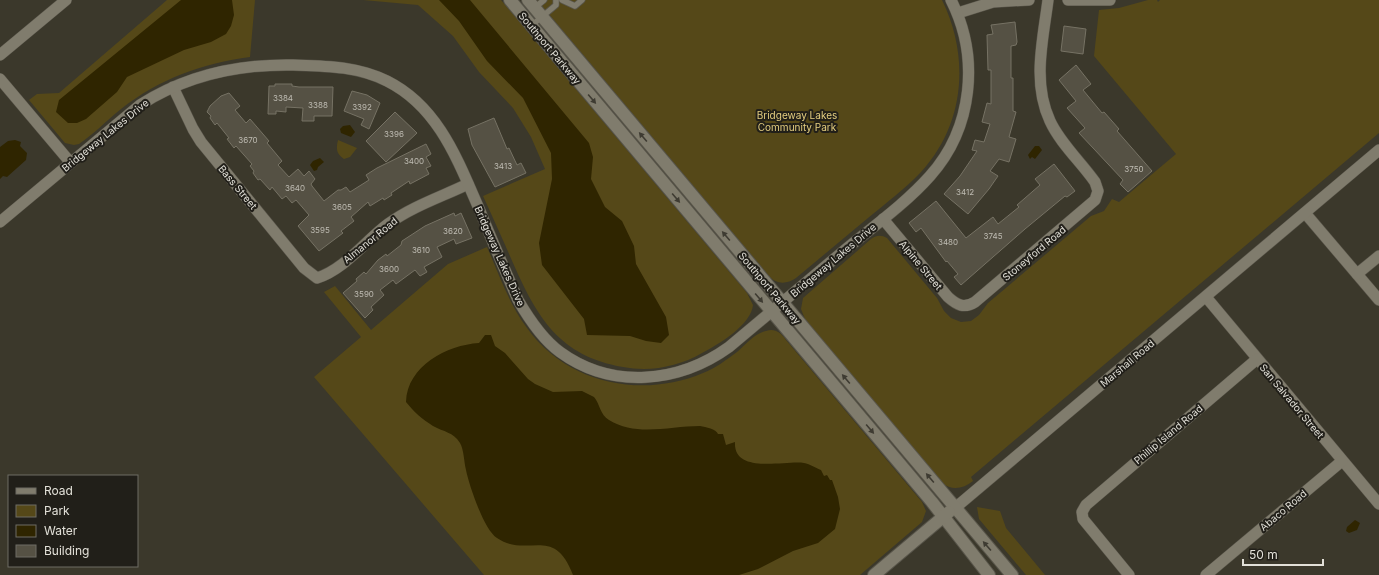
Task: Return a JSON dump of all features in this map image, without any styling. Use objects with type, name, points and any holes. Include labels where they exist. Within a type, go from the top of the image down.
[{"type":"street","points":[[0,55],[66,0]]},
{"type":"street","name":"Southport Parkway","points":[[510,0],[944,517],[960,541],[989,575]]},
{"type":"street","name":"Bridgeway Lakes Drive","points":[[0,222],[140,105],[173,88],[214,72],[264,64],[345,67],[388,81],[422,106],[434,120],[451,146],[518,300],[528,317],[560,352],[585,366],[606,374],[629,377],[657,376],[685,371],[713,358],[771,312],[883,219],[930,175],[944,158],[961,123],[970,75],[965,34],[958,13],[951,0]]},
{"type":"street","points":[[958,13],[993,2],[1029,0]]},
{"type":"street","name":"Stoneyford Road","points":[[962,306],[968,306],[975,302],[1092,204],[1098,191],[1094,180],[1050,121],[1044,104],[1039,83],[1040,57],[1048,0]]},
{"type":"street","points":[[1068,0],[1110,0]]},
{"type":"street","name":"Southport Parkway","points":[[537,6],[782,302],[1012,575]]},
{"type":"street","points":[[0,79],[70,162]]},
{"type":"street","name":"Bass Street","points":[[173,88],[193,130],[201,142],[304,268],[317,278]]},
{"type":"street","name":"Marshall Road","points":[[874,575],[1379,150]]},
{"type":"street","name":"Almanor Road","points":[[317,278],[333,270],[387,224],[404,214],[468,184]]},
{"type":"street","points":[[1305,213],[1379,300]]},
{"type":"street","name":"Alpine Street","points":[[883,219],[948,297],[962,306]]},
{"type":"street","points":[[1357,274],[1379,256]]},
{"type":"street","name":"San Salvador Street","points":[[1206,296],[1257,360],[1379,504]]},
{"type":"street","name":"Phillip Island Road","points":[[1129,575],[1083,519],[1082,512],[1086,505],[1257,360]]},
{"type":"street","name":"Abaco Road","points":[[1206,575],[1342,461]]},
{"type":"lane","points":[[537,6],[556,5],[556,0]]},
{"type":"lane","points":[[562,0],[575,6],[582,0]]},
{"type":"lane","points":[[527,21],[537,6]]},
{"type":"lane","points":[[527,21],[537,6]]},
{"type":"green space","points":[[167,0],[255,0],[250,57],[215,63],[166,81],[136,98],[79,144],[74,145],[65,143],[29,100],[37,94],[59,93]]},
{"type":"green space","points":[[363,0],[501,0],[747,293],[753,305],[747,320],[733,333],[709,349],[683,362],[664,367],[643,369],[623,367],[601,362],[582,354],[566,343],[541,317],[531,300],[483,196],[545,169],[531,137],[513,108],[479,72],[453,36],[418,5]]},
{"type":"green space","name":"Bridgeway Lakes Community Park","points":[[537,0],[942,0],[951,22],[957,44],[959,67],[958,89],[954,112],[947,133],[936,153],[915,178],[796,278],[782,283],[775,281],[769,276]]},
{"type":"green space","points":[[1148,0],[1157,0],[1158,2],[1160,0],[1379,0],[1379,133],[971,477],[973,481],[958,488],[946,486],[805,319],[801,309],[803,298],[871,239],[881,236],[887,238],[937,298],[944,311],[951,318],[961,322],[971,321],[979,315],[988,303],[1091,216],[1104,211],[1112,199],[1119,202],[1176,154],[1094,56],[1099,10],[1119,8]]},
{"type":"green space","points":[[338,140],[357,148],[350,157],[344,159],[339,155],[337,148]]},
{"type":"green space","points":[[487,247],[515,309],[527,328],[544,347],[563,362],[584,374],[607,381],[631,385],[655,385],[680,381],[708,371],[717,366],[762,332],[772,330],[780,333],[922,502],[926,511],[922,522],[860,575],[484,575],[314,377],[361,337],[324,292],[335,286],[371,330],[448,264]]},
{"type":"green space","points":[[977,507],[1000,511],[1006,528],[1045,575],[1026,575],[979,519]]},
{"type":"water","points":[[181,0],[232,0],[234,15],[231,26],[226,34],[211,42],[184,50],[127,77],[117,92],[86,119],[77,123],[68,123],[56,112],[59,100]]},
{"type":"water","points":[[439,0],[470,0],[589,143],[593,157],[591,179],[605,207],[622,221],[634,246],[636,264],[666,317],[669,335],[661,343],[646,341],[630,336],[587,335],[584,319],[542,265],[539,243],[552,179],[551,153],[523,98],[487,61],[459,21]]},
{"type":"water","points":[[350,125],[355,132],[351,137],[341,133],[340,129],[343,126]]},
{"type":"water","points":[[15,140],[21,142],[20,146],[27,153],[26,160],[7,177],[3,176],[0,179],[0,147],[8,141]]},
{"type":"water","points":[[1035,146],[1039,146],[1042,150],[1035,159],[1032,157],[1030,159],[1028,155]]},
{"type":"water","points":[[320,158],[324,162],[318,167],[317,170],[314,171],[310,165],[313,161]]},
{"type":"water","points":[[485,335],[491,335],[495,346],[505,353],[528,379],[535,384],[553,392],[582,391],[594,397],[606,418],[619,425],[642,429],[689,426],[705,427],[717,432],[718,434],[723,434],[726,445],[735,442],[737,452],[742,459],[762,464],[804,463],[821,470],[824,476],[827,475],[830,480],[832,480],[838,497],[840,509],[835,529],[818,543],[793,551],[758,569],[739,575],[573,575],[566,560],[557,551],[549,546],[508,544],[497,538],[487,526],[478,507],[465,467],[460,443],[451,434],[425,421],[406,402],[408,389],[413,378],[421,368],[442,353],[454,348],[479,343]]},
{"type":"water","points":[[1355,520],[1360,523],[1357,530],[1349,533],[1346,531],[1347,527]]},
{"type":"building","points":[[1015,22],[1017,42],[1016,45],[1011,46],[1011,78],[1013,78],[1013,111],[1016,112],[1009,137],[1016,139],[1009,162],[999,159],[990,171],[998,176],[968,214],[944,194],[960,176],[977,151],[972,150],[975,140],[984,142],[990,124],[982,122],[987,103],[991,104],[991,70],[988,70],[987,35],[993,34],[991,25]]},
{"type":"building","points":[[1064,26],[1086,29],[1083,54],[1061,51]]},
{"type":"building","points":[[1076,65],[1091,84],[1083,90],[1102,113],[1104,112],[1119,129],[1117,131],[1152,171],[1128,192],[1120,184],[1123,180],[1079,133],[1085,128],[1067,108],[1076,101],[1059,80]]},
{"type":"building","points":[[275,84],[292,84],[292,86],[299,87],[333,87],[332,116],[314,116],[314,121],[302,121],[303,108],[286,107],[286,112],[276,111],[276,114],[268,114],[269,86],[275,86]]},
{"type":"building","points":[[352,91],[367,95],[380,103],[369,129],[361,125],[364,119],[344,111]]},
{"type":"building","points":[[229,93],[240,106],[235,110],[246,123],[250,119],[269,141],[267,143],[282,161],[278,165],[289,177],[298,169],[304,176],[309,171],[315,179],[311,184],[312,186],[324,201],[338,190],[346,187],[350,192],[369,180],[366,175],[377,168],[426,144],[431,154],[426,157],[431,166],[426,168],[429,174],[410,184],[409,181],[391,193],[392,195],[384,200],[383,198],[370,206],[368,202],[351,217],[354,221],[341,231],[343,233],[319,251],[298,226],[309,215],[296,200],[292,203],[286,196],[282,199],[272,187],[270,190],[260,179],[258,180],[250,166],[252,164],[236,146],[234,148],[227,139],[229,138],[217,123],[215,125],[210,118],[211,116],[207,112],[210,106],[221,96]]},
{"type":"building","points":[[395,112],[417,133],[386,162],[366,141]]},
{"type":"building","points":[[494,118],[507,149],[509,148],[517,165],[521,163],[526,173],[495,187],[472,145],[468,129]]},
{"type":"building","points":[[1054,164],[1075,191],[1067,197],[1065,196],[961,285],[954,277],[958,274],[947,261],[946,262],[921,228],[916,232],[909,223],[936,201],[966,238],[993,217],[998,224],[1019,207],[1017,205],[1040,185],[1035,179]]},
{"type":"building","points":[[454,213],[455,216],[461,213],[472,238],[456,244],[454,239],[437,247],[442,257],[424,267],[427,272],[420,276],[415,270],[396,284],[393,280],[380,290],[384,295],[371,307],[373,310],[365,318],[343,293],[357,281],[356,279],[364,272],[366,274],[378,260],[386,254],[387,256],[401,245],[402,241],[425,226]]}]
